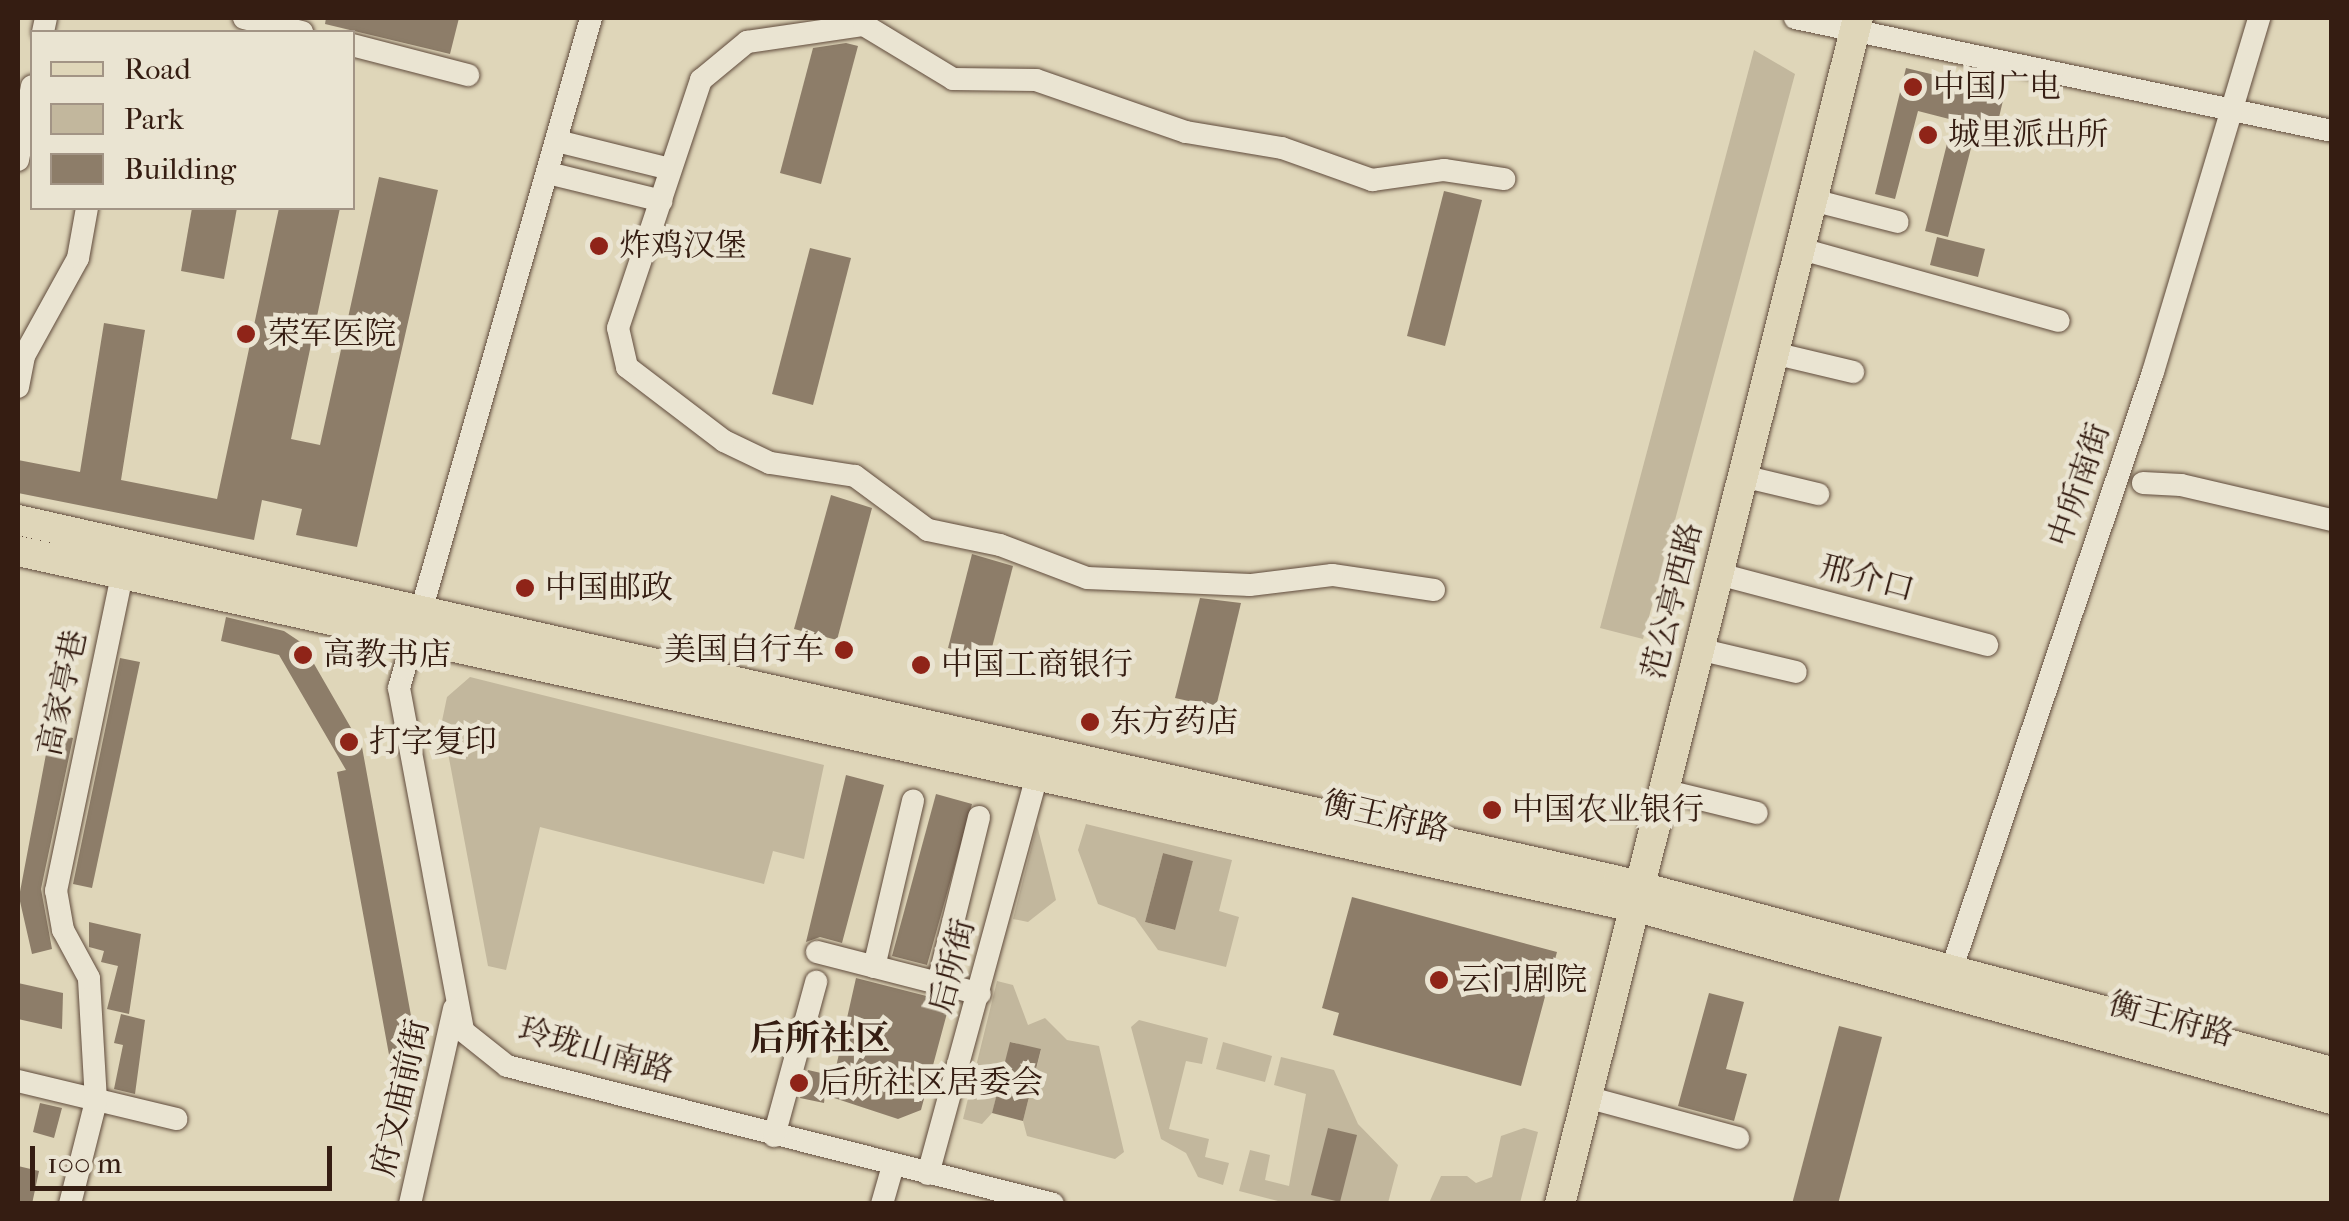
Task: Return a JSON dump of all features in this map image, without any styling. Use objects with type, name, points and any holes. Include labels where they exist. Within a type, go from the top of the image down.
[{"type":"main road","name":"范公亭西路","points":[[1575,1204],[1601,1101],[1642,898],[1675,793],[1786,356],[1862,25]]},
{"type":"main road","name":"范公亭西路","points":[[1560,1204],[1642,898],[1862,25]]},
{"type":"main road","points":[[18,520],[125,559],[421,625]]},
{"type":"main road","points":[[18,551],[125,559]]},
{"type":"main road","name":"衡王府路","points":[[421,625],[1952,968],[2332,1072]]},
{"type":"main road","name":"衡王府路","points":[[421,625],[1038,775],[1642,898],[2332,1099]]},
{"type":"street","points":[[244,18],[294,30]]},
{"type":"street","name":"玲珑山南路","points":[[592,18],[421,625],[399,688],[418,768],[454,1006],[464,1031],[507,1066],[1052,1204]]},
{"type":"street","points":[[1794,18],[1862,25],[2332,131]]},
{"type":"street","name":"中所南街","points":[[1952,968],[2236,112],[2259,18]]},
{"type":"street","points":[[1434,590],[1332,575],[1250,585],[1087,578],[1000,545],[928,530],[855,476],[770,462],[724,440],[627,367],[618,328],[700,80],[748,42],[864,25],[953,79],[1036,80],[1186,132],[1282,148],[1372,180],[1444,170],[1504,179]]},
{"type":"street","points":[[355,47],[468,75]]},
{"type":"street","points":[[18,160],[30,97]]},
{"type":"street","points":[[556,141],[670,169]]},
{"type":"street","points":[[548,172],[662,202]]},
{"type":"street","points":[[1824,203],[1898,222]]},
{"type":"street","points":[[18,388],[21,355],[78,258],[87,210]]},
{"type":"street","points":[[1812,252],[2059,321]]},
{"type":"street","points":[[1786,356],[1853,372]]},
{"type":"street","points":[[1755,478],[1818,494]]},
{"type":"street","points":[[2143,483],[2181,485],[2332,520]]},
{"type":"street","name":"高家亭巷","points":[[70,1204],[96,1101],[89,978],[63,930],[56,891],[125,559]]},
{"type":"street","name":"邢介口","points":[[1730,576],[1986,645]]},
{"type":"street","points":[[1711,652],[1796,672]]},
{"type":"street","name":"后所街","points":[[928,1174],[1038,775]]},
{"type":"street","points":[[1675,793],[1756,813]]},
{"type":"street","points":[[874,966],[912,801]]},
{"type":"street","points":[[938,983],[979,818]]},
{"type":"street","points":[[817,952],[980,994]]},
{"type":"street","points":[[774,1136],[816,982]]},
{"type":"street","name":"府文庙前街","points":[[410,1204],[454,1006]]},
{"type":"street","points":[[18,1081],[176,1119]]},
{"type":"street","points":[[1601,1101],[1738,1138]]},
{"type":"street","points":[[882,1204],[892,1166]]},
{"type":"green space","points":[[1754,50],[1795,74],[1643,639],[1600,628]]},
{"type":"green space","points":[[470,677],[824,765],[804,859],[773,851],[764,884],[540,827],[506,970],[488,966],[442,721],[447,697]]},
{"type":"green space","points":[[1086,824],[1232,860],[1219,911],[1239,917],[1226,967],[1158,950],[1135,918],[1098,904],[1078,850]],"holes":[[[1163,853],[1193,861],[1174,930],[1145,922]]]},
{"type":"green space","points":[[1037,825],[1056,900],[1028,922],[1013,919]]},
{"type":"green space","points":[[997,981],[1013,985],[1028,1025],[1045,1018],[1067,1040],[1099,1046],[1124,1152],[1115,1159],[1027,1136],[1023,1121],[1041,1050],[1011,1042],[992,1113],[982,1124],[963,1119]]},
{"type":"green space","points":[[1139,1020],[1208,1038],[1202,1064],[1186,1061],[1169,1129],[1209,1139],[1205,1157],[1229,1163],[1223,1185],[1198,1177],[1186,1153],[1161,1139],[1131,1027]]},
{"type":"green space","points":[[1223,1042],[1272,1056],[1265,1082],[1216,1069]]},
{"type":"green space","points":[[1281,1057],[1334,1070],[1358,1124],[1398,1165],[1388,1203],[1286,1203],[1239,1191],[1250,1150],[1270,1155],[1265,1180],[1289,1186],[1306,1094],[1274,1085]]},
{"type":"green space","points":[[1524,1128],[1538,1132],[1520,1203],[1429,1203],[1441,1176],[1467,1176],[1476,1183],[1492,1177],[1501,1136]]},
{"type":"building","points":[[326,18],[459,18],[450,54],[325,24]]},
{"type":"building","points":[[846,43],[858,46],[821,184],[780,173],[813,48]]},
{"type":"building","points":[[1906,68],[2005,92],[1996,130],[1977,125],[1948,237],[1925,231],[1953,120],[1918,111],[1895,199],[1875,194]]},
{"type":"building","points":[[379,177],[438,190],[357,547],[296,535],[302,509],[262,500],[254,540],[18,493],[18,460],[80,472],[104,323],[145,330],[121,480],[217,499],[279,210],[340,210],[291,439],[320,445]]},
{"type":"building","points":[[1444,191],[1482,200],[1445,346],[1407,336]]},
{"type":"building","points":[[192,210],[237,210],[224,279],[181,271]]},
{"type":"building","points":[[1937,237],[1985,249],[1978,277],[1930,265]]},
{"type":"building","points":[[810,248],[851,258],[813,405],[772,394]]},
{"type":"building","points":[[831,495],[872,508],[837,640],[794,629]]},
{"type":"building","points":[[972,554],[1013,566],[989,659],[948,648]]},
{"type":"building","points":[[1200,598],[1241,603],[1216,707],[1175,698]]},
{"type":"building","points":[[226,617],[284,631],[302,643],[362,747],[420,1065],[392,1071],[337,772],[346,770],[279,655],[221,641]]},
{"type":"building","points":[[120,658],[140,662],[92,888],[73,884]]},
{"type":"building","points":[[50,733],[73,738],[41,889],[52,949],[32,954],[19,897]]},
{"type":"building","points":[[846,775],[884,785],[842,943],[820,937],[806,942]]},
{"type":"building","points":[[936,794],[972,804],[927,965],[892,956]]},
{"type":"building","points":[[1163,853],[1193,861],[1175,930],[1145,922]]},
{"type":"building","name":"云门剧院","points":[[1352,897],[1557,952],[1521,1086],[1333,1035],[1339,1013],[1322,1008]]},
{"type":"building","points":[[89,922],[141,934],[129,1014],[107,1009],[118,966],[101,962],[104,951],[89,947]]},
{"type":"building","points":[[856,978],[950,1002],[921,1110],[898,1119],[825,1095],[824,1103],[800,1098],[808,1070],[834,1076]]},
{"type":"building","points":[[18,983],[63,993],[62,1029],[18,1019]]},
{"type":"building","points":[[1709,993],[1744,1002],[1726,1069],[1747,1074],[1734,1121],[1678,1106]]},
{"type":"building","points":[[121,1014],[145,1020],[135,1094],[114,1089],[123,1045],[114,1043]]},
{"type":"building","points":[[1839,1026],[1882,1037],[1838,1204],[1792,1204]]},
{"type":"building","points":[[1010,1042],[1041,1049],[1023,1121],[992,1113]]},
{"type":"building","points":[[40,1103],[62,1108],[54,1138],[33,1132]]},
{"type":"building","points":[[1328,1128],[1357,1135],[1340,1202],[1311,1195]]},
{"type":"building","points":[[18,1166],[39,1171],[32,1204],[18,1204]]},
{"type":"place","name":"中国广电","points":[[1913,87]]},
{"type":"place","name":"城里派出所","points":[[1928,135]]},
{"type":"place","name":"炸鸡汉堡","points":[[599,246]]},
{"type":"place","name":"荣军医院","points":[[246,334]]},
{"type":"place","name":"中国邮政","points":[[525,588]]},
{"type":"place","name":"美国自行车","points":[[844,650]]},
{"type":"place","name":"高教书店","points":[[303,655]]},
{"type":"place","name":"中国工商银行","points":[[921,665]]},
{"type":"place","name":"东方药店","points":[[1090,722]]},
{"type":"place","name":"打字复印","points":[[349,742]]},
{"type":"place","name":"中国农业银行","points":[[1492,810]]},
{"type":"place","name":"云门剧院","points":[[1439,980]]},
{"type":"place","name":"后所社区居委会","points":[[799,1083]]},
{"type":"district","name":"后所社区","points":[[820,1039]]}]
